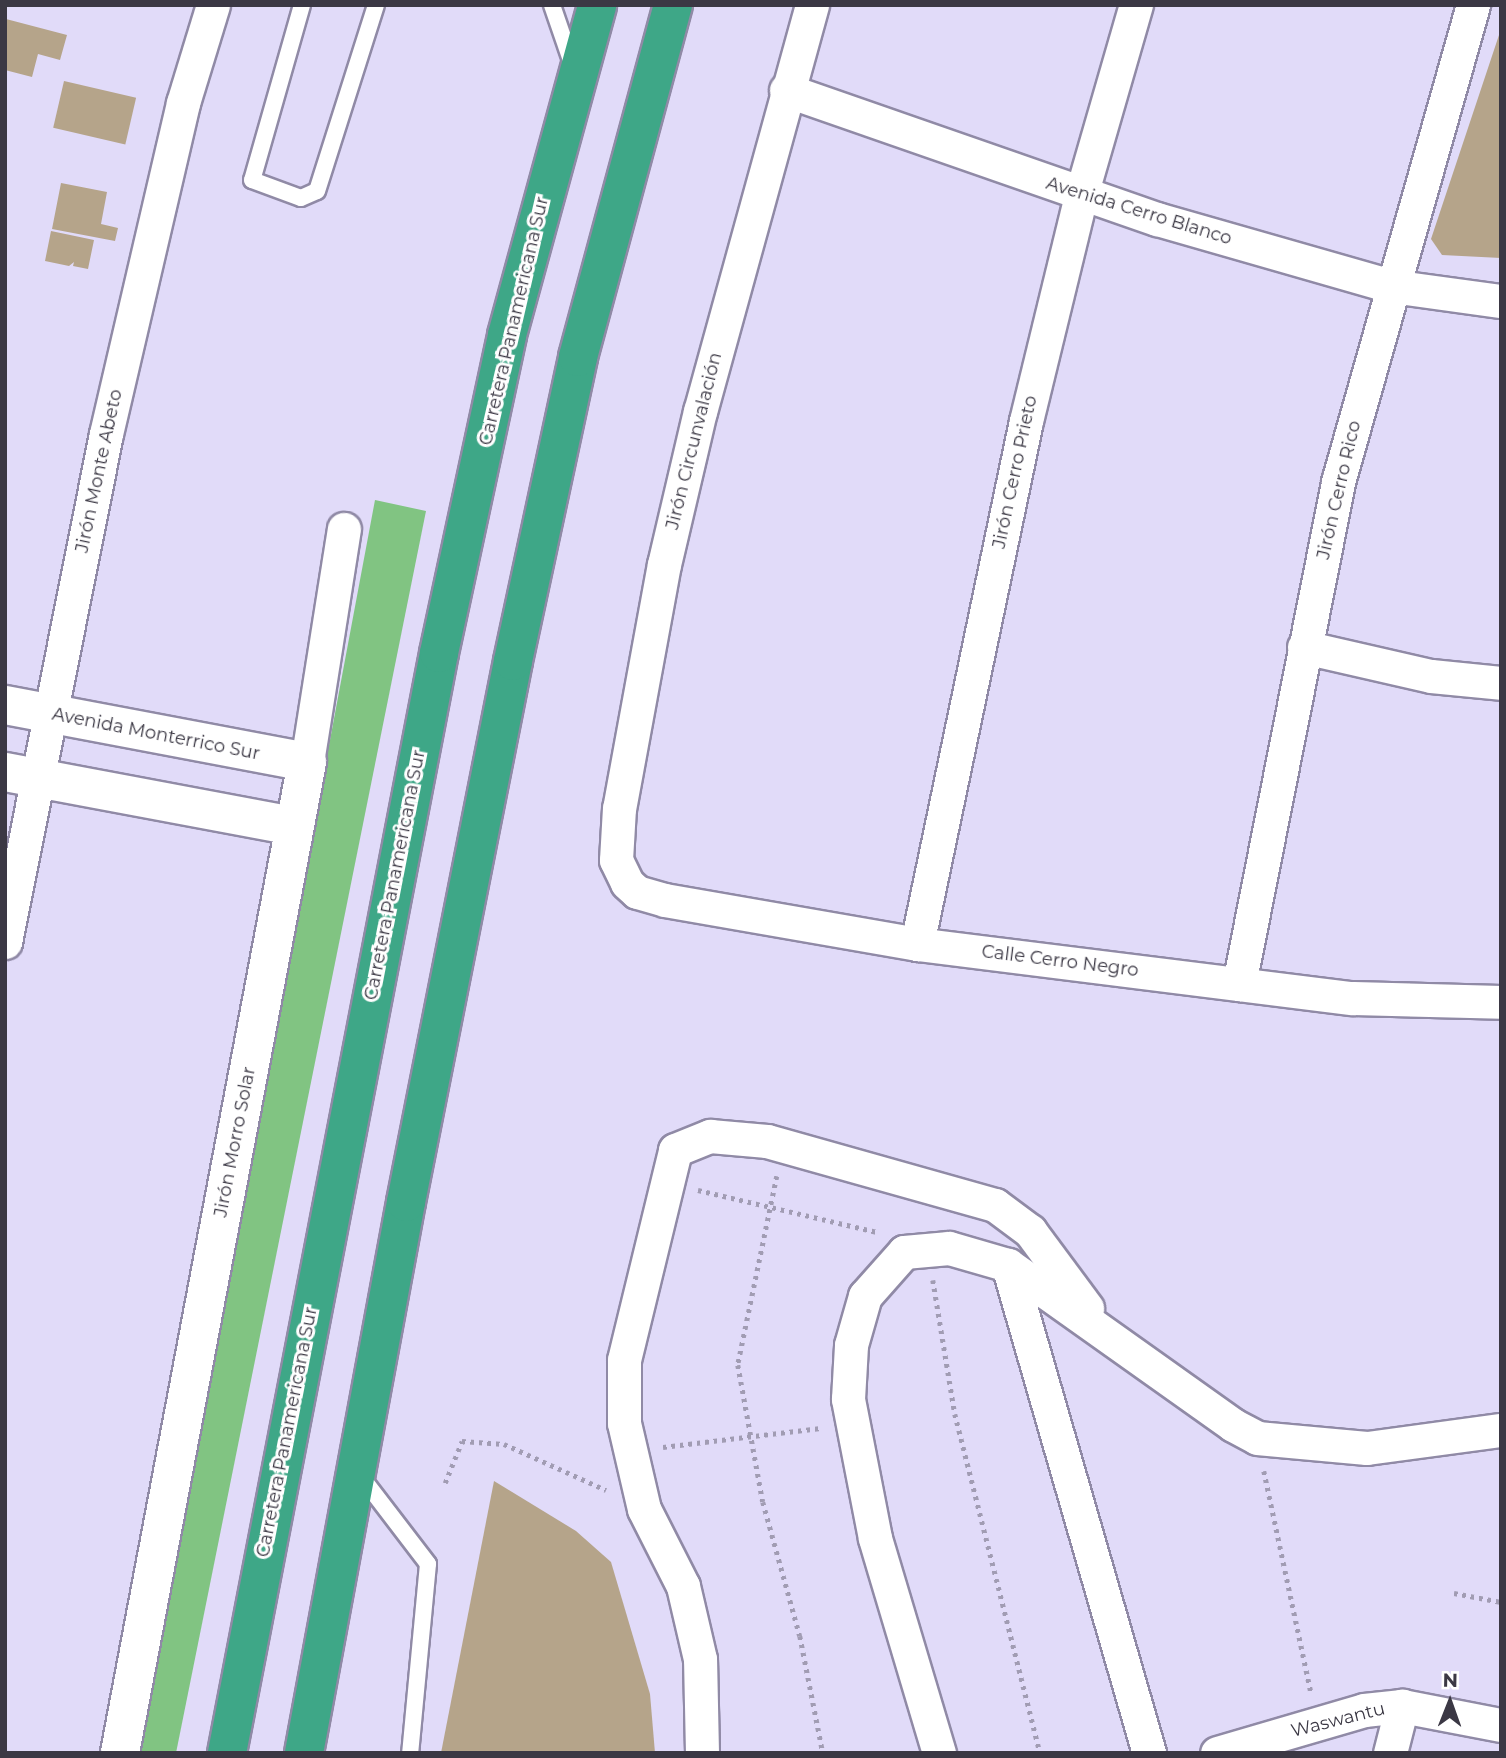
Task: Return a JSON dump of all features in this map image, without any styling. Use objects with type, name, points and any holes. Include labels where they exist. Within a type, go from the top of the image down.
[{"type":"highway","points":[[304,1753],[507,688],[578,357],[673,5]]},
{"type":"highway","name":"Carretera Panamericana Sur","points":[[227,1753],[439,653],[507,335],[592,17]]},
{"type":"street","name":"Jirón Monte Abeto","points":[[5,942],[21,775],[49,714],[116,394],[183,103],[213,5]]},
{"type":"street","name":"Jirón Circunvalación","points":[[627,883],[615,860],[618,808],[664,564],[786,90],[812,5]]},
{"type":"street","name":"Jirón Cerro Prieto","points":[[917,943],[1026,421],[1081,195],[1136,5]]},
{"type":"street","name":"Jirón Cerro Rico","points":[[1239,984],[1338,482],[1391,286],[1473,5]]},
{"type":"street","name":"Avenida Cerro Blanco","points":[[786,90],[1081,195],[1391,286],[1501,301]]},
{"type":"street","name":"Jirón Morro Solar","points":[[120,1753],[307,762],[344,529]]},
{"type":"street","points":[[1304,648],[1431,676],[1501,683]]},
{"type":"street","name":"Avenida Monterrico Sur","points":[[5,705],[307,762]]},
{"type":"street","points":[[21,775],[294,825]]},
{"type":"street","name":"Calle Cerro Negro","points":[[627,883],[637,892],[665,900],[917,943],[1353,998],[1501,1002]]},
{"type":"street","points":[[702,1753],[700,1659],[683,1586],[644,1508],[624,1423],[624,1360],[671,1166],[710,1136],[783,1146],[995,1205],[1030,1231],[1103,1330]]},
{"type":"street","points":[[939,1753],[875,1538],[848,1399],[851,1345],[865,1296],[904,1252],[949,1248],[1008,1265],[1233,1425],[1257,1438],[1367,1448],[1501,1430]]},
{"type":"street","points":[[1008,1265],[1149,1753]]},
{"type":"street","points":[[1390,1753],[1402,1706]]},
{"type":"street","name":"Waswantu","points":[[1217,1753],[1364,1710],[1402,1706],[1501,1725]]},
{"type":"lane","points":[[302,5],[251,180],[300,198],[317,191],[376,5]]},
{"type":"lane","points":[[552,5],[577,77]]},
{"type":"lane","points":[[356,1470],[428,1564],[410,1753]]},
{"type":"path","points":[[783,1146],[738,1365],[751,1436],[823,1753]]},
{"type":"path","points":[[671,1166],[770,1207],[884,1234],[887,1271]]},
{"type":"path","points":[[929,1250],[955,1414],[1040,1753]]},
{"type":"path","points":[[631,1451],[853,1425]]},
{"type":"path","points":[[1257,1438],[1317,1724]]},
{"type":"path","points":[[445,1483],[462,1441],[504,1444],[644,1508]]},
{"type":"path","points":[[1454,1593],[1501,1602]]},
{"type":"green space","points":[[375,500],[426,511],[176,1753],[140,1753]]},
{"type":"building","points":[[6,19],[67,35],[60,60],[38,54],[32,77],[5,70]]},
{"type":"building","points":[[1500,32],[1501,258],[1442,255],[1431,239]]},
{"type":"building","points":[[64,81],[136,98],[125,144],[53,128]]},
{"type":"building","points":[[61,183],[107,192],[101,224],[118,228],[115,241],[52,229]]},
{"type":"building","points":[[51,231],[94,240],[88,269],[73,266],[74,262],[69,266],[45,261]]},
{"type":"building","points":[[494,1481],[576,1531],[611,1562],[650,1694],[655,1753],[441,1753]]}]
